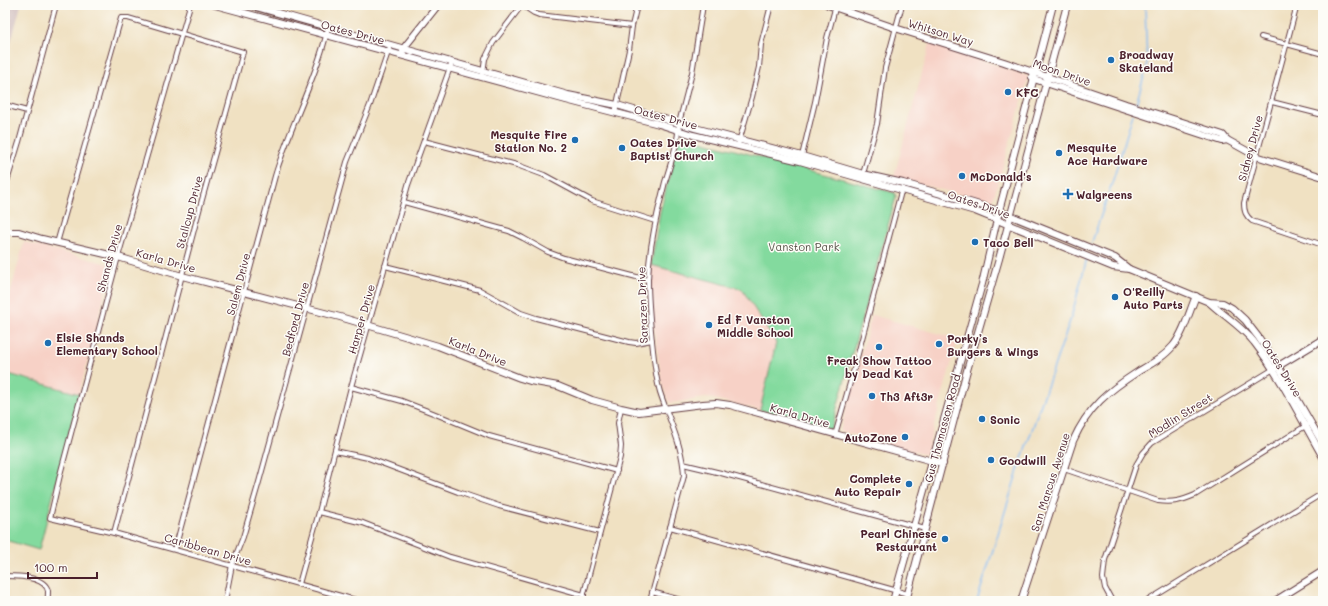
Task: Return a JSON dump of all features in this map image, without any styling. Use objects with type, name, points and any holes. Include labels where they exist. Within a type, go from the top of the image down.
[{"type":"main road","name":"Oates Drive","points":[[215,5],[327,35],[389,48]]},
{"type":"main road","name":"Oates Drive","points":[[249,5],[328,28],[482,77],[678,130],[738,142]]},
{"type":"main road","points":[[402,52],[438,5]]},
{"type":"main road","name":"Whitson Way","points":[[828,5],[836,6],[895,28],[1025,70]]},
{"type":"main road","name":"Gus Thomasson Road","points":[[893,601],[982,284],[1034,76],[1054,5]]},
{"type":"main road","name":"Gus Thomasson Road","points":[[906,601],[1067,5]]},
{"type":"main road","name":"Oates Drive","points":[[402,52],[452,62],[568,95],[616,105],[975,211],[1113,267],[1129,269],[1196,296],[1209,302],[1229,317],[1254,342],[1275,368],[1308,425],[1323,457]]},
{"type":"main road","name":"Moon Drive","points":[[1025,70],[1034,76],[1222,140],[1227,140],[1256,156],[1323,177]]},
{"type":"main road","name":"Oates Drive","points":[[862,177],[903,183],[973,203],[1010,216],[1115,258],[1129,269]]},
{"type":"main road","name":"Karla Drive","points":[[5,232],[19,232],[118,256],[182,276],[369,326],[438,346],[520,378],[558,386],[592,400],[621,408],[639,412],[716,403],[730,405],[943,464]]},
{"type":"main road","name":"San Marcus Avenue","points":[[1021,601],[1073,441],[1080,426],[1089,412],[1104,395],[1124,380],[1165,354],[1174,345],[1181,333],[1196,296]]},
{"type":"main road","points":[[967,337],[976,340]]},
{"type":"main road","name":"Modlin Street","points":[[1275,368],[1323,339]]},
{"type":"main road","name":"Oates Drive","points":[[1308,425],[1323,444]]},
{"type":"main road","points":[[1275,601],[1323,571]]},
{"type":"street","points":[[5,188],[11,172],[56,5]]},
{"type":"street","name":"Shands Drive","points":[[50,518],[118,256],[190,5]]},
{"type":"street","points":[[482,77],[485,59],[493,43],[522,5],[539,15],[632,26]]},
{"type":"street","points":[[615,113],[637,5]]},
{"type":"street","name":"Sarazen Drive","points":[[650,601],[684,476],[681,452],[656,376],[649,314],[648,280],[655,221],[692,73],[703,5]]},
{"type":"street","points":[[738,142],[752,97],[759,67],[761,44],[770,5]]},
{"type":"street","points":[[862,177],[877,124],[885,68],[902,5]]},
{"type":"street","name":"Sidney Drive","points":[[1297,5],[1288,45],[1256,156],[1244,203],[1244,210],[1247,217],[1252,222],[1323,245]]},
{"type":"street","points":[[801,159],[815,102],[827,38],[836,6]]},
{"type":"street","points":[[57,242],[121,18],[128,18],[181,33]]},
{"type":"street","name":"Salem Drive","points":[[175,549],[281,157],[312,79],[328,28]]},
{"type":"street","name":"Stallcup Drive","points":[[114,532],[243,52],[181,33]]},
{"type":"street","points":[[1261,37],[1323,54]]},
{"type":"street","name":"Bedford Drive","points":[[225,601],[232,565],[245,530],[347,162],[370,105],[389,48]]},
{"type":"street","name":"Harper Drive","points":[[299,584],[351,387],[385,266],[416,161],[452,62]]},
{"type":"street","points":[[1272,102],[1323,115]]},
{"type":"street","points":[[5,105],[27,111]]},
{"type":"street","points":[[424,141],[517,165],[556,181],[592,201],[655,221]]},
{"type":"street","points":[[5,170],[11,172]]},
{"type":"street","points":[[835,435],[903,183]]},
{"type":"street","points":[[404,202],[509,231],[548,252],[564,258],[648,280]]},
{"type":"street","points":[[385,266],[480,290],[515,310],[536,318],[629,342],[636,343],[652,340]]},
{"type":"street","name":"Modlin Street","points":[[1112,601],[1105,588],[1103,569],[1127,491],[1136,465],[1143,453],[1152,443],[1275,368]]},
{"type":"street","points":[[351,387],[402,401],[490,436],[617,471]]},
{"type":"street","points":[[582,601],[617,471],[621,446],[618,423],[621,408]]},
{"type":"street","points":[[1064,469],[1158,501],[1171,503],[1184,500],[1195,495],[1308,425]]},
{"type":"street","points":[[335,451],[368,458],[499,506],[600,532]]},
{"type":"street","points":[[683,464],[925,529]]},
{"type":"street","points":[[1147,601],[1323,493]]},
{"type":"street","points":[[319,512],[363,523],[450,557],[584,595]]},
{"type":"street","name":"Caribbean Drive","points":[[50,518],[114,532],[360,601]]},
{"type":"street","points":[[670,527],[908,594]]},
{"type":"street","points":[[5,576],[38,580],[46,586],[48,590],[47,601]]},
{"type":"street","points":[[652,592],[684,601]]},
{"type":"shaded area","points":[[5,5],[21,5],[5,64]]},
{"type":"shaded area","points":[[930,43],[1028,76],[992,203],[894,177]]},
{"type":"shaded area","name":"Elsie Shands Elementary School","points":[[24,242],[112,265],[79,394],[5,373],[5,313]]},
{"type":"shaded area","name":"Ed F Vanston Middle School","points":[[651,265],[742,289],[776,343],[760,410],[705,398],[671,403],[668,401],[661,378],[651,306]]},
{"type":"shaded area","points":[[872,315],[958,339],[926,455],[840,431]]},
{"type":"green space","name":"Vanston Park","points":[[682,136],[895,193],[896,197],[831,429],[760,410],[776,343],[742,289],[651,265],[660,212],[679,139]]},
{"type":"green space","points":[[5,373],[79,394],[39,550],[5,540]]},
{"type":"waterway","points":[[1136,104],[1147,66],[1145,5]]},
{"type":"waterway","points":[[1091,245],[1133,114]]},
{"type":"waterway","points":[[977,601],[1018,470],[1071,318],[1087,258]]},
{"type":"place","name":"Broadway Skateland","points":[[1111,60]]},
{"type":"place","name":"KFC","points":[[1008,92]]},
{"type":"place","name":"Mesquite Fire Station No. 2","points":[[575,140]]},
{"type":"place","name":"Oates Drive Baptist Church","points":[[622,148]]},
{"type":"place","name":"Mesquite Ace Hardware","points":[[1059,153]]},
{"type":"place","name":"McDonald's","points":[[962,176]]},
{"type":"place","name":"Walgreens","points":[[1068,194]]},
{"type":"place","name":"Taco Bell","points":[[975,242]]},
{"type":"place","name":"O'Reilly Auto Parts","points":[[1115,297]]},
{"type":"place","name":"Ed F Vanston Middle School","points":[[709,325]]},
{"type":"place","name":"Elsie Shands Elementary School","points":[[48,343]]},
{"type":"place","name":"Porky’s Burgers & Wings","points":[[939,344]]},
{"type":"place","name":"Freak Show Tattoo by Dead Kat","points":[[879,347]]},
{"type":"place","name":"Th3 Aft3r","points":[[872,396]]},
{"type":"place","name":"Sonic","points":[[982,419]]},
{"type":"place","name":"AutoZone","points":[[905,437]]},
{"type":"place","name":"Goodwill","points":[[991,460]]},
{"type":"place","name":"Complete Auto Repair","points":[[909,484]]},
{"type":"place","name":"Pearl Chinese Restaurant","points":[[945,539]]}]
